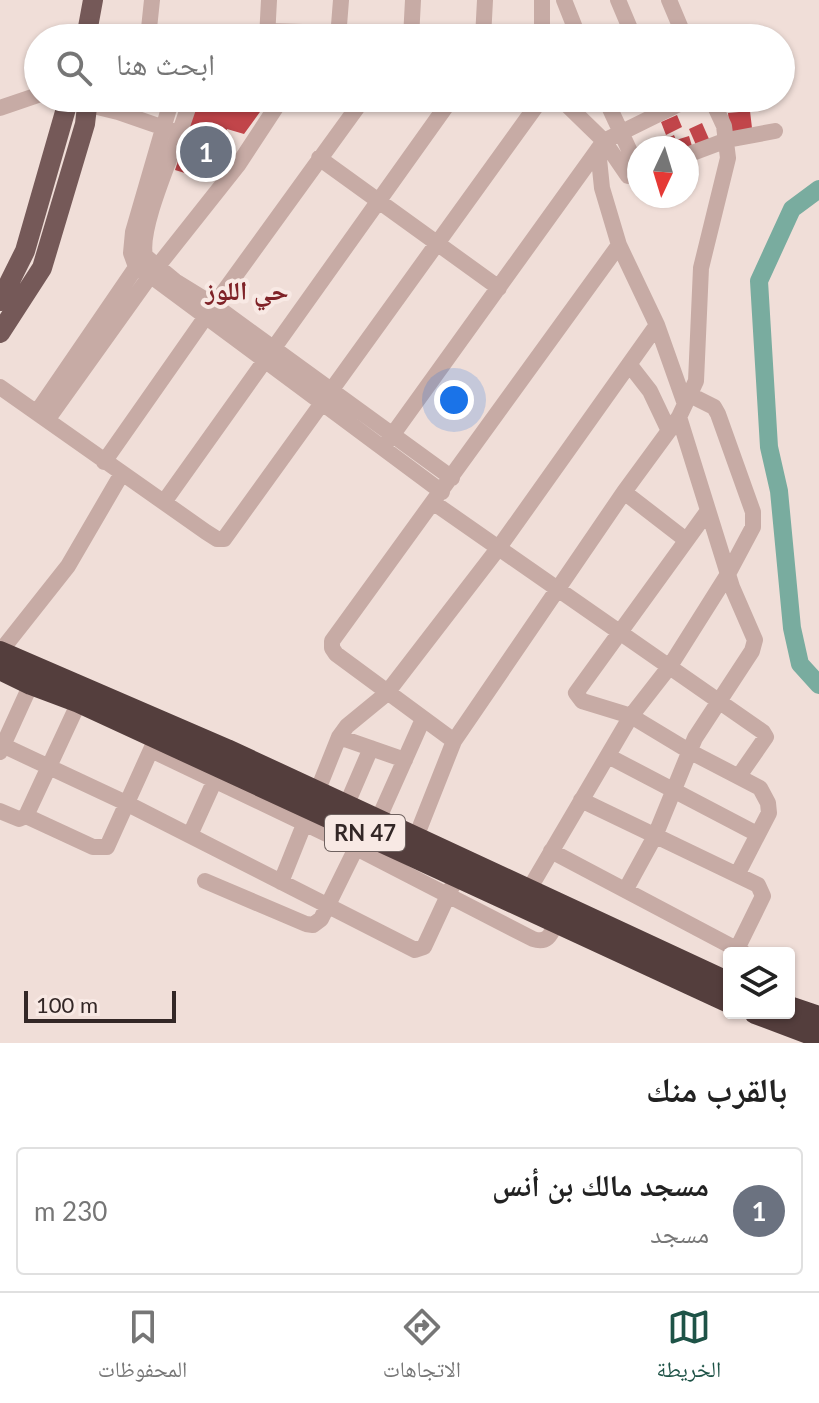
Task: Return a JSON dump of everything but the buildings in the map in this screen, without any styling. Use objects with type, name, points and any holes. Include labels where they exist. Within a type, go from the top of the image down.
[{"type":"highway","name":"RN 47","points":[[0,652],[310,808],[452,886],[524,898],[556,923],[723,999]]},
{"type":"highway","name":"RN 47","points":[[0,669],[79,702],[154,744],[221,765]]},
{"type":"highway","name":"RN 47","points":[[310,808],[346,806],[416,837],[524,898],[723,981]]},
{"type":"highway","points":[[795,1009],[819,1017]]},
{"type":"highway","points":[[772,1019],[819,1037]]},
{"type":"main road","points":[[89,24],[93,0]]},
{"type":"main road","points":[[0,301],[20,262],[71,112]]},
{"type":"main road","points":[[0,333],[42,268],[85,124],[80,112]]},
{"type":"main road","points":[[20,262],[42,268]]},
{"type":"street","points":[[149,24],[152,0]]},
{"type":"street","points":[[268,24],[269,0]]},
{"type":"street","points":[[339,24],[341,0]]},
{"type":"street","points":[[412,24],[413,0]]},
{"type":"street","points":[[484,24],[485,0]]},
{"type":"street","points":[[537,0],[540,24]]},
{"type":"street","points":[[564,0],[574,24]]},
{"type":"street","points":[[618,0],[628,24]]},
{"type":"street","points":[[669,0],[679,24]]},
{"type":"street","points":[[0,108],[24,100]]},
{"type":"street","points":[[114,112],[172,130]]},
{"type":"street","points":[[172,112],[172,130]]},
{"type":"street","points":[[182,112],[133,232],[131,253],[388,442],[500,546],[763,732],[766,737],[739,776]]},
{"type":"street","points":[[42,416],[147,266],[238,165],[273,112]]},
{"type":"street","points":[[104,462],[354,112]]},
{"type":"street","points":[[164,502],[442,112]]},
{"type":"street","points":[[0,387],[121,475],[213,537],[224,539],[532,112]]},
{"type":"street","points":[[572,112],[601,145],[627,166]]},
{"type":"street","points":[[612,112],[627,146]]},
{"type":"street","points":[[388,442],[601,145],[651,112]]},
{"type":"street","points":[[416,837],[454,741],[681,412],[696,381],[701,268],[728,158],[724,126],[718,112]]},
{"type":"street","points":[[699,150],[727,140],[775,131]]},
{"type":"street","points":[[601,145],[602,188],[619,245],[657,325],[707,512],[755,640],[752,651],[718,700],[689,751],[655,836],[626,889]]},
{"type":"street","points":[[319,158],[499,288]]},
{"type":"street","points":[[602,188],[627,177]]},
{"type":"street","points":[[454,741],[386,694],[336,654],[332,641],[619,245]]},
{"type":"street","points":[[281,882],[339,737],[347,726],[386,694],[500,546],[657,325]]},
{"type":"street","points":[[524,898],[631,716],[670,666],[728,574],[753,527],[753,512],[714,407],[681,412],[650,391],[629,364]]},
{"type":"street","points":[[0,652],[68,566],[121,475]]},
{"type":"street","points":[[624,492],[686,540]]},
{"type":"street","points":[[707,512],[576,693],[582,701],[631,716],[760,788],[768,803],[769,813],[738,873]]},
{"type":"street","points":[[31,684],[1,748],[126,803],[415,950],[424,947],[452,886]]},
{"type":"street","points":[[0,811],[19,819],[26,816],[79,702]]},
{"type":"street","points":[[378,820],[423,719]]},
{"type":"street","points":[[339,737],[405,760]]},
{"type":"street","points":[[26,816],[101,848],[109,844],[154,744]]},
{"type":"street","points":[[346,806],[371,748]]},
{"type":"street","points":[[608,756],[757,834]]},
{"type":"street","points":[[190,835],[221,765],[310,808],[356,848],[452,886],[539,941],[549,938],[556,923]]},
{"type":"street","points":[[581,800],[758,885],[763,896],[743,947]]},
{"type":"street","points":[[205,881],[306,924],[318,923],[356,848]]},
{"type":"street","points":[[551,851],[734,947]]},
{"type":"waterway","points":[[819,189],[792,209],[759,281],[769,447],[779,491],[792,628],[800,664],[819,685]]},
{"type":"place","name":"مسجد مالك بن أنس","points":[[206,152]]},
{"type":"district","name":"حي اللوز","points":[[247,291]]}]
